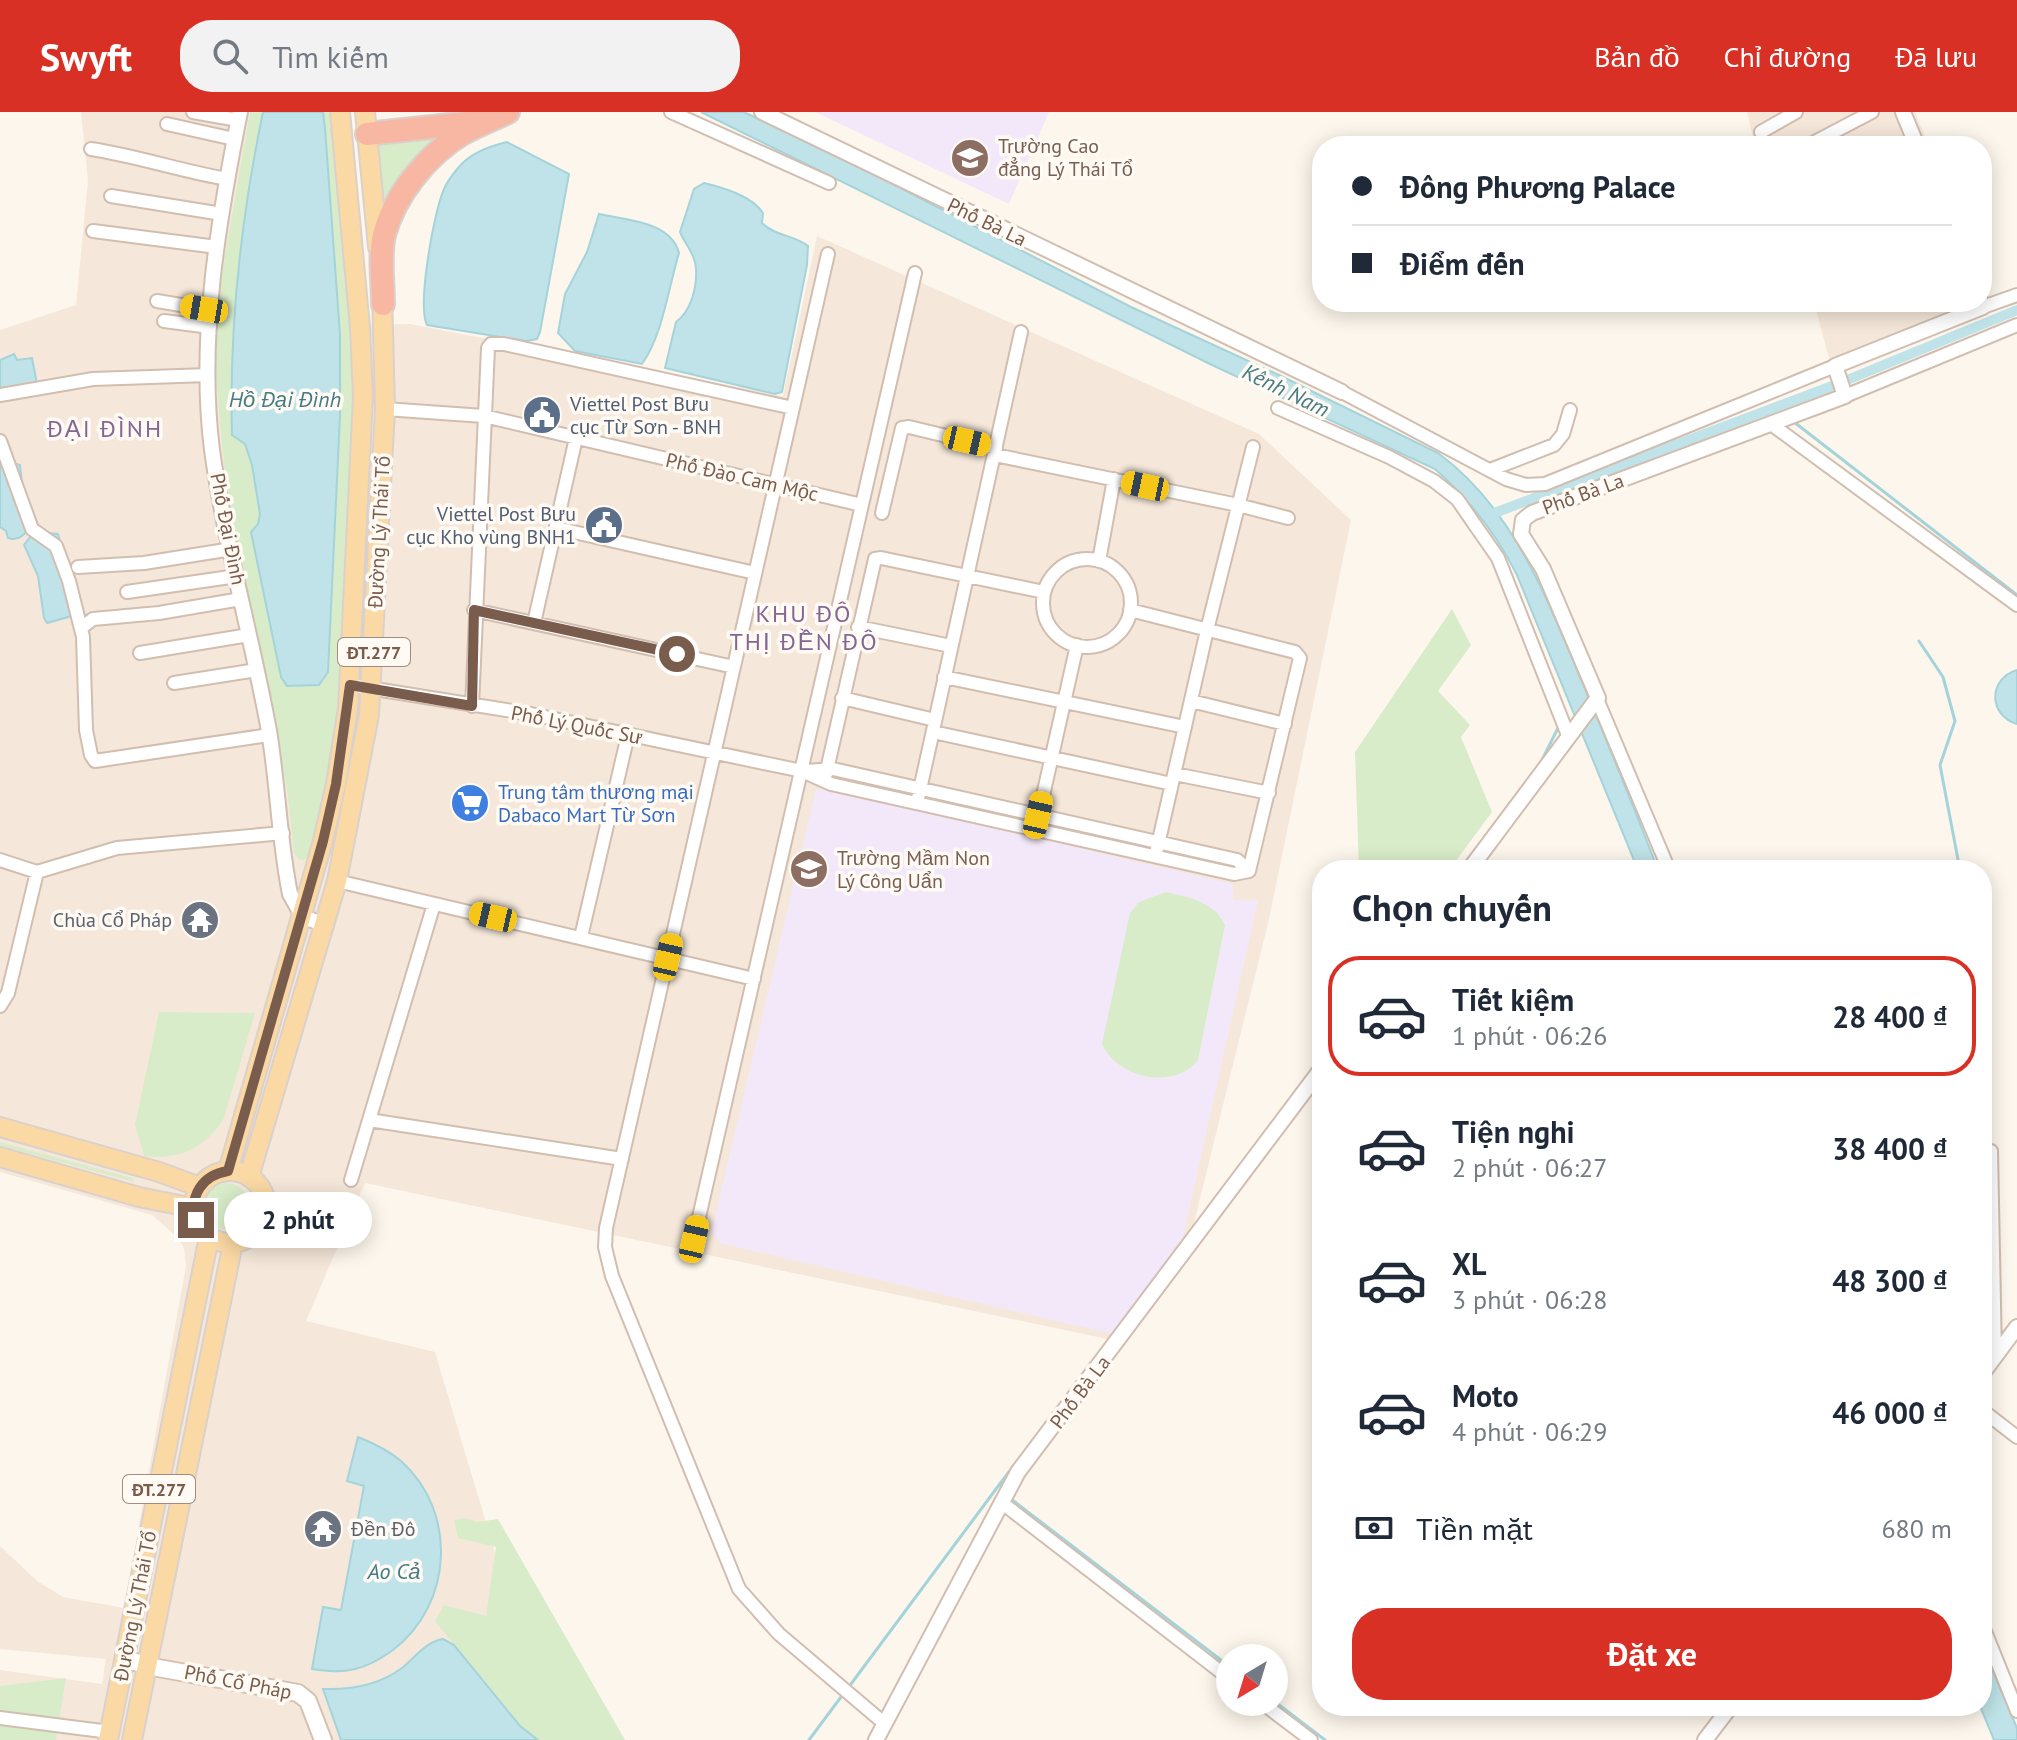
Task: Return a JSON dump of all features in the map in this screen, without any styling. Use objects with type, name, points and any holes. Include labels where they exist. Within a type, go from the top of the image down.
[{"type":"highway","points":[[366,123],[499,116]]},
{"type":"highway","points":[[383,304],[384,236],[402,195],[416,173],[455,139],[499,116]]},
{"type":"main road","name":"Đường Lý Thái Tổ","points":[[228,1171],[303,917],[336,784],[350,685],[363,384],[340,112]]},
{"type":"main road","name":"Đường Lý Thái Tổ","points":[[249,1177],[326,925],[359,780],[372,688],[385,409],[383,304],[366,123]]},
{"type":"main road","points":[[0,1127],[151,1169],[200,1187]]},
{"type":"main road","points":[[0,1157],[139,1197],[194,1208]]},
{"type":"main road","points":[[228,1171],[249,1177],[263,1194],[265,1216],[253,1235],[233,1243],[209,1237],[199,1227],[194,1208],[200,1187],[211,1177],[228,1171]]},
{"type":"main road","name":"Đường Lý Thái Tổ","points":[[109,1736],[209,1237]]},
{"type":"main road","name":"Đường Lý Thái Tổ","points":[[132,1740],[233,1243]]},
{"type":"main road","name":"Phố Cổ Pháp","points":[[124,1659],[298,1693],[308,1701],[323,1740]]},
{"type":"street","points":[[193,112],[239,116]]},
{"type":"street","points":[[671,112],[829,183]]},
{"type":"street","name":"Phố Bà La","points":[[762,112],[1342,392]]},
{"type":"street","points":[[1761,132],[1796,112]]},
{"type":"street","points":[[1826,136],[1872,112]]},
{"type":"street","points":[[1903,112],[1913,136]]},
{"type":"street","name":"Phố Đại Đình","points":[[239,116],[217,247],[211,310],[208,375],[212,451],[269,735],[290,894],[303,917]]},
{"type":"street","points":[[167,124],[234,139]]},
{"type":"street","points":[[91,149],[227,179]]},
{"type":"street","points":[[111,196],[222,214]]},
{"type":"street","points":[[93,231],[217,247]]},
{"type":"street","points":[[828,254],[606,1228],[605,1247],[612,1276],[739,1589],[763,1618],[885,1724]]},
{"type":"street","points":[[694,1239],[915,273]]},
{"type":"street","points":[[1992,302],[2017,295]]},
{"type":"street","points":[[157,301],[211,310]]},
{"type":"street","points":[[1342,392],[1490,470],[1526,485],[1545,484],[1965,312]]},
{"type":"street","points":[[164,321],[210,327]]},
{"type":"street","points":[[1835,366],[1845,396],[2017,325]]},
{"type":"street","points":[[917,803],[1021,332]]},
{"type":"street","points":[[472,706],[484,416],[488,348],[491,344],[504,344],[793,408]]},
{"type":"street","points":[[0,395],[93,379],[208,375]]},
{"type":"street","name":"Phố Bà La","points":[[1598,699],[1543,569],[1521,534],[1523,520],[1532,513],[1845,396]]},
{"type":"street","points":[[1278,408],[1389,457],[1434,481],[1457,499],[1498,558],[1569,734]]},
{"type":"street","name":"Phố Đào Cam Mộc","points":[[385,409],[484,416],[862,505]]},
{"type":"street","points":[[1490,470],[1554,445],[1563,434],[1570,410]]},
{"type":"street","points":[[1775,422],[2017,605]]},
{"type":"street","points":[[882,513],[902,428],[909,427],[996,451],[1288,518]]},
{"type":"street","points":[[534,623],[576,438]]},
{"type":"street","points":[[0,441],[32,529],[56,546],[69,581],[81,628],[86,674],[86,730],[95,761],[269,735]]},
{"type":"street","points":[[1156,856],[1207,630],[1253,447]]},
{"type":"street","points":[[1099,561],[1114,479]]},
{"type":"street","points":[[556,528],[755,573]]},
{"type":"street","points":[[78,567],[144,563],[232,549]]},
{"type":"street","points":[[826,775],[875,559],[1044,592]]},
{"type":"street","points":[[1079,559],[1099,561],[1115,568],[1123,577],[1129,589],[1130,610],[1125,625],[1107,642],[1096,646],[1077,645],[1060,637],[1051,628],[1045,617],[1044,592],[1049,581],[1067,564],[1079,559]]},
{"type":"street","points":[[127,592],[237,576]]},
{"type":"street","points":[[81,628],[93,619],[159,613],[241,599]]},
{"type":"street","points":[[474,610],[734,667]]},
{"type":"street","points":[[1130,610],[1295,652],[1300,658],[1249,871]]},
{"type":"street","points":[[858,627],[951,646]]},
{"type":"street","points":[[140,653],[249,635]]},
{"type":"street","points":[[1035,829],[1077,645]]},
{"type":"street","points":[[174,683],[257,670]]},
{"type":"street","points":[[944,677],[1185,727]]},
{"type":"street","name":"Phố Lý Quốc Sư","points":[[350,685],[531,714],[826,775]]},
{"type":"street","points":[[842,698],[1051,758],[1269,793]]},
{"type":"street","points":[[1476,860],[1598,699],[1665,860]]},
{"type":"street","points":[[1191,701],[1285,724]]},
{"type":"street","points":[[581,937],[628,735]]},
{"type":"street","points":[[826,775],[920,789],[1237,860],[1249,871]]},
{"type":"street","points":[[826,775],[917,803],[1234,874],[1249,871]]},
{"type":"street","points":[[0,860],[37,872],[112,848],[283,833]]},
{"type":"street","points":[[0,1006],[8,993],[37,872]]},
{"type":"street","points":[[337,881],[754,979]]},
{"type":"street","points":[[351,1180],[434,904]]},
{"type":"street","points":[[303,917],[326,925]]},
{"type":"street","name":"Phố Bà La","points":[[876,1740],[1018,1472],[1312,1081]]},
{"type":"street","points":[[369,1120],[622,1159]]},
{"type":"street","points":[[1992,1202],[1995,1355]]},
{"type":"street","points":[[1992,1359],[2017,1327]]},
{"type":"street","points":[[1992,1418],[2017,1437]]},
{"type":"street","points":[[1001,1502],[1216,1668]]},
{"type":"street","points":[[1992,1649],[2017,1711]]},
{"type":"street","points":[[1279,1716],[1311,1740]]},
{"type":"street","points":[[1705,1740],[1723,1716]]},
{"type":"street","points":[[0,1718],[109,1736]]},
{"type":"shaded area","points":[[81,112],[332,112],[353,325],[410,324],[783,396],[817,236],[1259,434],[1351,520],[1269,919],[1192,1231],[1112,1340],[365,1183],[306,1321],[435,1352],[516,1623],[603,1740],[0,1740],[0,1670],[102,1684],[106,1659],[0,1649],[0,1546],[37,1581],[63,1597],[124,1608],[186,1266],[184,1248],[178,1238],[152,1215],[0,1172],[0,330],[76,305],[88,180]]},
{"type":"shaded area","name":"Trường Cao đẳng Lý Thái Tổ","points":[[815,112],[1049,112],[1009,204]]},
{"type":"shaded area","points":[[1747,112],[1915,112],[1925,136],[1753,136]]},
{"type":"shaded area","points":[[1817,312],[1947,312],[1830,362]]},
{"type":"shaded area","points":[[816,789],[1233,884],[1233,900],[1258,900],[1183,1237],[1113,1334],[720,1243],[712,1230]]},
{"type":"green space","name":"Hồ Đại Đình","points":[[250,112],[334,112],[347,238],[356,420],[340,703],[331,766],[315,839],[311,854],[304,860],[298,859],[294,853],[287,789],[232,535],[215,361],[222,273]]},
{"type":"green space","points":[[456,131],[381,229],[373,140]]},
{"type":"green space","points":[[1452,609],[1471,645],[1438,691],[1470,725],[1461,737],[1492,812],[1456,860],[1359,860],[1355,752]]},
{"type":"green space","points":[[1166,892],[1208,906],[1225,925],[1198,1060],[1188,1070],[1161,1078],[1133,1072],[1120,1065],[1109,1056],[1102,1044],[1130,913],[1139,902]]},
{"type":"green space","points":[[159,1012],[255,1013],[224,1118],[209,1137],[190,1150],[157,1157],[144,1156],[135,1125]]},
{"type":"green space","points":[[0,1142],[132,1178],[135,1182],[0,1146]]},
{"type":"green space","points":[[226,1183],[242,1190],[249,1206],[242,1222],[226,1229],[210,1222],[203,1206],[210,1190]]},
{"type":"green space","points":[[466,1518],[477,1522],[498,1519],[625,1740],[538,1740],[520,1726],[435,1621],[444,1605],[486,1616],[496,1547],[458,1538],[454,1520]]},
{"type":"green space","points":[[66,1678],[56,1740],[0,1740],[0,1686]]},
{"type":"water","name":"Hồ Đại Đình","points":[[263,112],[323,112],[325,128],[340,335],[340,415],[328,672],[319,685],[287,686],[281,677],[251,532],[258,524],[260,514],[252,465],[245,444],[232,435],[232,353],[238,272],[248,192]]},
{"type":"water","name":"Kênh Nam","points":[[701,112],[744,112],[883,179],[1131,307],[1438,453],[1487,500],[1524,555],[1567,646],[1654,860],[1634,860],[1517,575],[1500,545],[1460,493],[1435,469],[1212,365]]},
{"type":"water","points":[[507,142],[569,174],[540,332],[537,339],[526,341],[427,325],[424,314],[428,258],[445,186],[468,159],[487,148]]},
{"type":"water","points":[[704,183],[745,197],[763,213],[762,223],[767,227],[808,246],[782,392],[775,394],[665,368],[676,322],[689,305],[695,284],[694,259],[680,232],[694,189]]},
{"type":"water","points":[[599,214],[657,228],[667,234],[679,253],[660,326],[642,364],[575,351],[558,333],[565,294],[587,252]]},
{"type":"water","points":[[14,354],[17,360],[32,358],[37,384],[0,389],[0,360]]},
{"type":"water","points":[[0,434],[10,462],[20,465],[23,492],[35,521],[17,539],[8,538],[6,531],[0,527]]},
{"type":"water","points":[[44,530],[58,534],[79,614],[47,623],[38,576],[24,545],[34,532]]},
{"type":"water","points":[[2017,670],[2017,724],[2001,713],[1995,697],[2001,681]]},
{"type":"water","name":"Ao Cả","points":[[358,1437],[401,1461],[419,1482],[432,1506],[439,1531],[441,1557],[437,1583],[428,1608],[413,1631],[389,1653],[360,1668],[333,1671],[312,1669],[323,1607],[341,1610],[364,1486],[347,1481]]},
{"type":"water","name":"Ao Cả","points":[[443,1639],[454,1645],[520,1726],[538,1740],[341,1740],[323,1689],[344,1689],[384,1679],[402,1668],[426,1646]]},
{"type":"water","points":[[1992,1669],[2017,1728],[2017,1740],[1994,1740],[1984,1716],[1992,1716]]},
{"type":"waterway","points":[[1489,515],[1835,385],[2017,310]]},
{"type":"waterway","points":[[1776,407],[1785,414]]},
{"type":"waterway","points":[[1794,422],[2017,595]]},
{"type":"waterway","points":[[1919,641],[1943,677],[1955,721],[1940,765],[1958,860]]},
{"type":"waterway","points":[[1540,764],[1558,728]]},
{"type":"waterway","points":[[1002,1487],[999,1485],[1072,1389]]},
{"type":"waterway","points":[[851,1684],[999,1485]]},
{"type":"waterway","points":[[1011,1499],[1216,1656]]},
{"type":"waterway","points":[[809,1740],[841,1697]]},
{"type":"waterway","points":[[1288,1712],[1325,1740]]},
{"type":"place","name":"Trường Cao đẳng Lý Thái Tổ","points":[[970,158]]},
{"type":"place","name":"Viettel Post Bưu cục Từ Sơn - BNH","points":[[542,415]]},
{"type":"place","name":"Viettel Post Bưu cục Kho vùng BNH1","points":[[604,525]]},
{"type":"place","name":"Trung tâm thương mại Dabaco Mart Từ Sơn","points":[[470,803]]},
{"type":"place","name":"Trường Mầm Non Lý Công Uẩn","points":[[809,869]]},
{"type":"place","name":"Chùa Cổ Pháp","points":[[200,920]]},
{"type":"place","name":"Đền Đô","points":[[323,1529]]},
{"type":"district","name":"ĐẠI ĐÌNH","points":[[105,428]]},
{"type":"district","name":"KHU ĐÔ THỊ ĐỀN ĐÔ","points":[[804,627]]},
{"type":"route","points":[[196,1220],[194,1200],[198,1190],[206,1180],[228,1171],[303,917],[336,784],[350,685],[472,706],[474,610],[677,654]]}]
